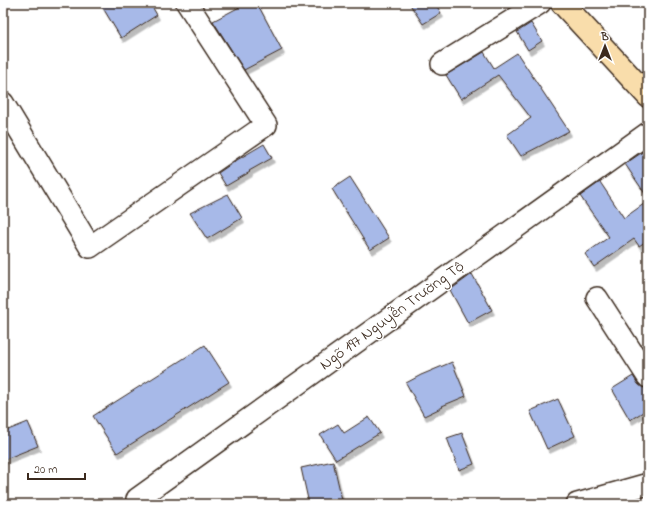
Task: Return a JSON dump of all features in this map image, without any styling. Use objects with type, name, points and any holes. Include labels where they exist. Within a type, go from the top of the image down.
[{"type":"main road","points":[[562,3],[648,96]]},
{"type":"street","points":[[3,103],[90,247],[266,125],[188,3]]},
{"type":"street","points":[[442,64],[540,3]]},
{"type":"street","name":"Ngõ 197 Nguyễn Trường Tộ","points":[[137,499],[648,133]]},
{"type":"street","points":[[597,298],[648,377]]},
{"type":"street","points":[[577,504],[648,484]]},
{"type":"building","points":[[100,3],[150,3],[157,15],[121,38]]},
{"type":"building","points":[[247,3],[257,3],[282,50],[244,70],[213,21]]},
{"type":"building","points":[[409,3],[435,3],[441,13],[423,24]]},
{"type":"building","points":[[531,23],[542,41],[528,50],[517,32]]},
{"type":"building","points":[[484,52],[494,68],[517,53],[569,131],[521,156],[507,135],[531,118],[498,75],[461,99],[446,75]]},
{"type":"building","points":[[264,144],[272,158],[226,186],[218,173]]},
{"type":"building","points":[[644,151],[648,157],[648,198],[625,164]]},
{"type":"building","points":[[350,177],[389,238],[370,250],[332,189]]},
{"type":"building","points":[[600,182],[624,218],[648,201],[648,240],[639,246],[634,239],[594,267],[585,254],[609,237],[580,196]]},
{"type":"building","points":[[228,194],[242,218],[207,239],[190,213]]},
{"type":"building","points":[[472,274],[492,310],[468,323],[450,290]]},
{"type":"building","points":[[205,345],[229,382],[117,453],[93,416]]},
{"type":"building","points":[[452,362],[466,396],[442,406],[443,407],[424,416],[406,383]]},
{"type":"building","points":[[633,376],[638,384],[648,389],[648,409],[630,420],[612,389]]},
{"type":"building","points":[[558,399],[575,436],[547,449],[530,411]]},
{"type":"building","points":[[369,417],[380,433],[336,460],[320,435],[338,424],[344,433]]},
{"type":"building","points":[[28,422],[38,446],[3,460],[3,432]]},
{"type":"building","points":[[462,433],[474,464],[459,470],[447,438]]},
{"type":"building","points":[[333,461],[343,504],[309,504],[301,468]]}]
